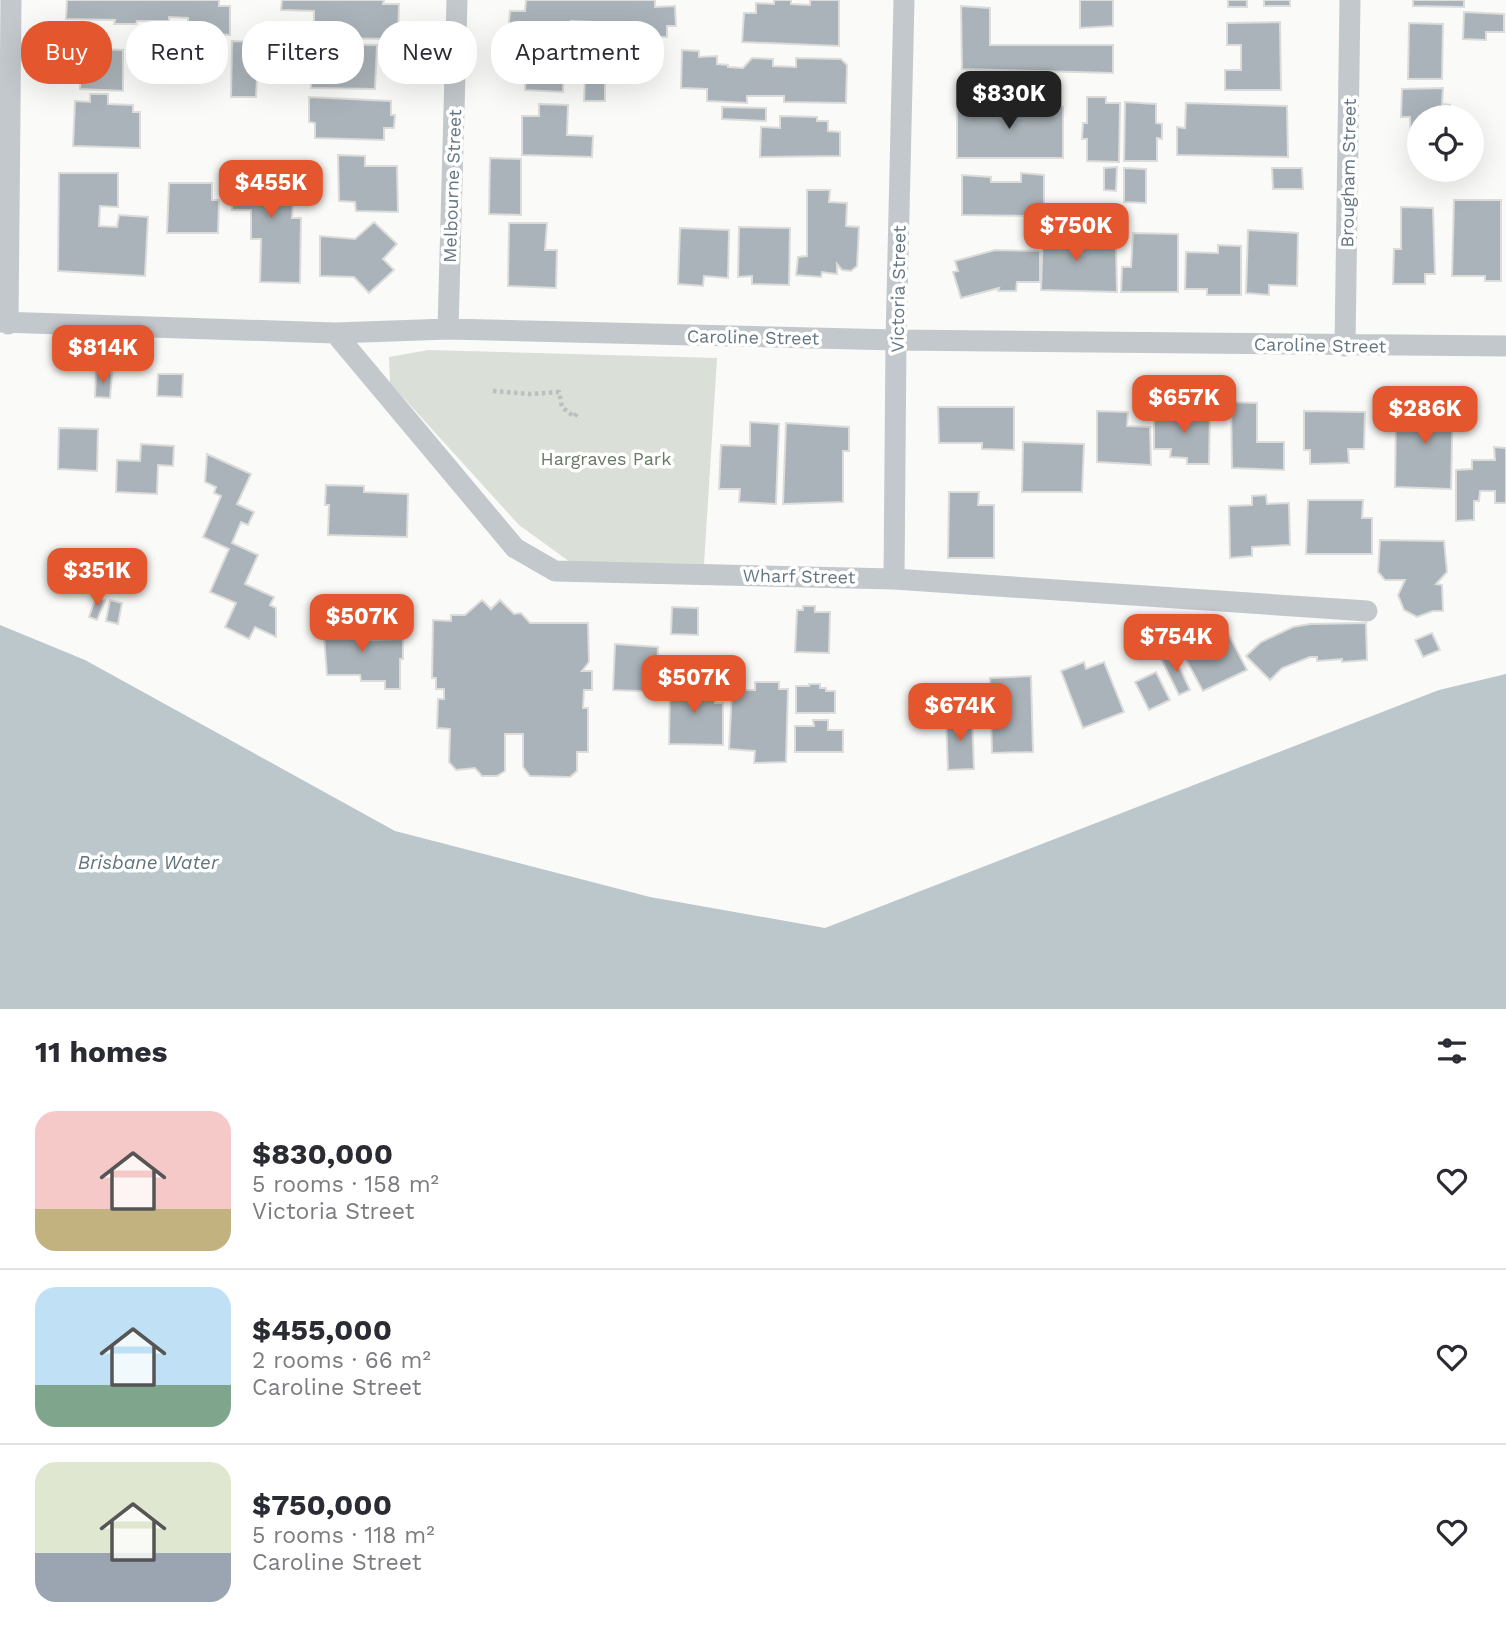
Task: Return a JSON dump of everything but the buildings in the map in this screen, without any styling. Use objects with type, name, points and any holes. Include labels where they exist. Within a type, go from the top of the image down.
[{"type":"street","points":[[4,323],[11,0]]},
{"type":"street","name":"Melbourne Street","points":[[448,329],[457,0]]},
{"type":"street","name":"Victoria Street","points":[[894,579],[896,340],[904,0]]},
{"type":"street","name":"Brougham Street","points":[[1345,346],[1350,0]]},
{"type":"street","name":"Caroline Street","points":[[4,323],[335,333],[448,329],[896,340],[1506,346]]},
{"type":"street","name":"Wharf Street","points":[[335,333],[515,548],[555,571],[894,579],[1367,611]]},
{"type":"path","points":[[560,383],[562,407],[574,418],[577,413]]},
{"type":"path","points":[[493,391],[530,394],[559,392]]},
{"type":"green space","name":"Hargraves Park","points":[[429,350],[717,358],[704,564],[570,562],[519,525],[390,383],[389,357]]},
{"type":"water","name":"Brisbane Water","points":[[0,625],[85,660],[395,831],[650,897],[825,928],[1439,690],[1506,674],[1506,1009],[0,1009]]}]
